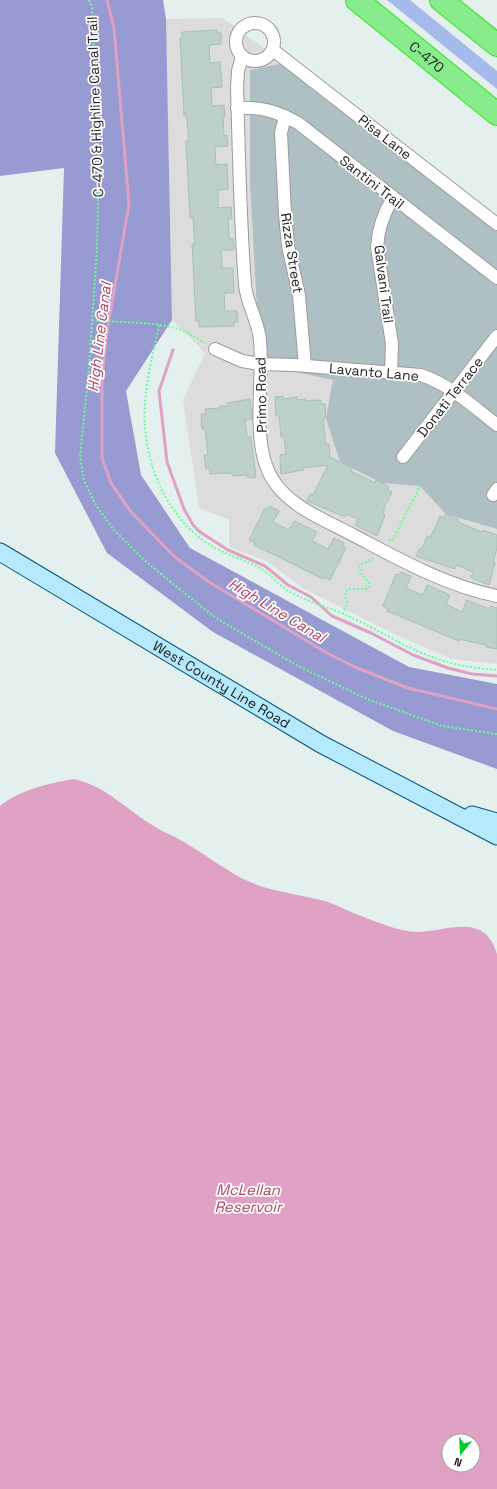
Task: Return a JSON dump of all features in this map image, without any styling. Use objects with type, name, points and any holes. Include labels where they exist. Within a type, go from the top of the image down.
[{"type":"highway","name":"C-470","points":[[357,0],[497,114]]},
{"type":"highway","points":[[446,3],[497,45]]},
{"type":"main road","name":"West County Line Road","points":[[0,552],[321,744],[365,768],[447,808],[497,836]]},
{"type":"main road","name":"West County Line Road","points":[[447,808],[497,822]]},
{"type":"street","points":[[253,23],[266,26],[272,32],[275,41],[273,50],[267,58],[259,61],[250,61],[242,57],[236,45],[237,36],[245,25],[253,23]]},
{"type":"street","name":"Pisa Lane","points":[[273,50],[497,224]]},
{"type":"street","name":"Primo Road","points":[[242,57],[237,78],[245,286],[260,334],[259,394],[262,453],[266,467],[282,492],[313,514],[400,560],[451,582],[497,596]]},
{"type":"street","name":"Santini Trail","points":[[238,108],[253,107],[277,112],[298,123],[497,278]]},
{"type":"street","name":"Rizza Street","points":[[285,116],[281,133],[285,214],[288,246],[299,295],[305,366]]},
{"type":"street","name":"Galvani Trail","points":[[391,373],[392,344],[377,247],[380,226],[384,214],[393,198]]},
{"type":"street","name":"Donati Terrace","points":[[404,457],[497,336]]},
{"type":"street","name":"Lavanto Lane","points":[[215,349],[242,361],[260,364],[420,375],[438,381],[454,391],[497,425]]},
{"type":"path","name":"C-470 & Highline Canal Trail","points":[[89,0],[92,7],[99,157],[97,249],[88,380],[81,440],[80,469],[88,492],[113,529],[144,560],[216,618],[296,665],[366,699],[442,726],[497,734]]},
{"type":"path","points":[[92,320],[129,324],[159,325],[188,333],[215,349]]},
{"type":"path","points":[[159,325],[146,395],[145,433],[157,479],[171,505],[185,525],[212,547],[258,567],[282,586],[298,596],[364,623],[437,659],[459,665],[497,670]]},
{"type":"shaded area","points":[[0,0],[163,0],[166,19],[172,320],[126,391],[141,475],[190,548],[409,667],[497,684],[497,769],[393,731],[213,632],[107,553],[55,453],[64,168],[0,176]]},
{"type":"shaded area","points":[[387,0],[410,0],[497,71],[497,89]]},
{"type":"shaded area","points":[[223,18],[284,63],[497,229],[497,664],[451,659],[390,632],[306,590],[266,561],[229,547],[229,520],[199,508],[183,400],[205,353],[172,320],[166,19]]},
{"type":"shaded area","points":[[284,63],[497,226],[497,529],[446,514],[420,486],[382,483],[340,462],[326,418],[333,380],[260,364],[250,182],[250,70]]},
{"type":"water","name":"McLellan Reservoir","points":[[74,779],[86,782],[105,792],[153,826],[180,840],[243,879],[253,883],[325,901],[378,923],[401,930],[417,932],[464,927],[474,928],[483,932],[491,941],[497,954],[497,1489],[0,1489],[0,806],[25,791]]},
{"type":"building","points":[[217,30],[217,33],[221,33],[221,44],[209,45],[210,63],[220,62],[222,87],[211,88],[212,106],[224,105],[224,136],[227,135],[228,146],[215,147],[216,165],[227,164],[228,189],[218,190],[218,208],[231,207],[232,219],[228,219],[229,236],[230,239],[233,239],[234,250],[221,250],[222,268],[233,268],[234,293],[224,293],[225,311],[237,311],[238,322],[234,322],[234,326],[199,327],[199,321],[196,321],[192,244],[195,244],[193,217],[190,218],[186,141],[189,141],[186,115],[184,115],[180,38],[182,38],[182,32]]},
{"type":"building","points":[[283,396],[283,399],[297,397],[297,400],[305,399],[305,401],[321,400],[321,404],[325,404],[326,418],[323,419],[326,445],[329,444],[330,457],[353,468],[351,471],[375,483],[376,480],[389,487],[388,490],[392,492],[385,506],[383,514],[385,515],[377,536],[355,525],[358,519],[346,514],[345,517],[307,501],[311,493],[313,495],[328,465],[303,468],[304,470],[281,474],[280,455],[286,454],[284,437],[281,437],[279,416],[276,416],[275,397]]},
{"type":"building","points":[[250,399],[252,419],[245,420],[247,437],[251,437],[256,477],[248,478],[247,475],[233,476],[233,474],[225,473],[210,474],[210,469],[206,469],[204,455],[208,455],[205,429],[202,429],[201,414],[206,414],[205,409],[220,408],[220,406],[228,406],[228,403]]},
{"type":"building","points":[[269,506],[279,511],[273,522],[289,530],[294,521],[317,532],[312,541],[328,549],[334,538],[344,543],[343,547],[346,548],[330,580],[324,577],[323,579],[254,545],[255,543],[249,540],[265,508],[267,509]]},
{"type":"building","points":[[446,514],[459,520],[458,522],[482,532],[483,530],[497,535],[497,548],[493,562],[495,563],[489,585],[471,578],[473,572],[456,565],[455,569],[416,556],[420,548],[422,549],[427,536],[430,537],[440,516],[444,518]]},
{"type":"building","points":[[401,572],[411,576],[406,588],[423,595],[427,585],[450,595],[446,604],[462,612],[467,600],[489,609],[490,606],[497,608],[497,649],[459,639],[459,641],[387,611],[388,609],[383,606],[396,574],[399,575]]},
{"type":"waterway","name":"High Line Canal","points":[[107,0],[114,28],[129,204],[107,332],[102,377],[102,458],[111,483],[131,512],[175,557],[209,582],[327,653],[357,668],[408,688],[497,709]]},
{"type":"waterway","points":[[173,350],[159,391],[167,462],[184,509],[193,525],[200,532],[228,550],[265,566],[288,585],[311,597],[332,616],[371,633],[413,655],[448,668],[472,674],[497,676]]}]
